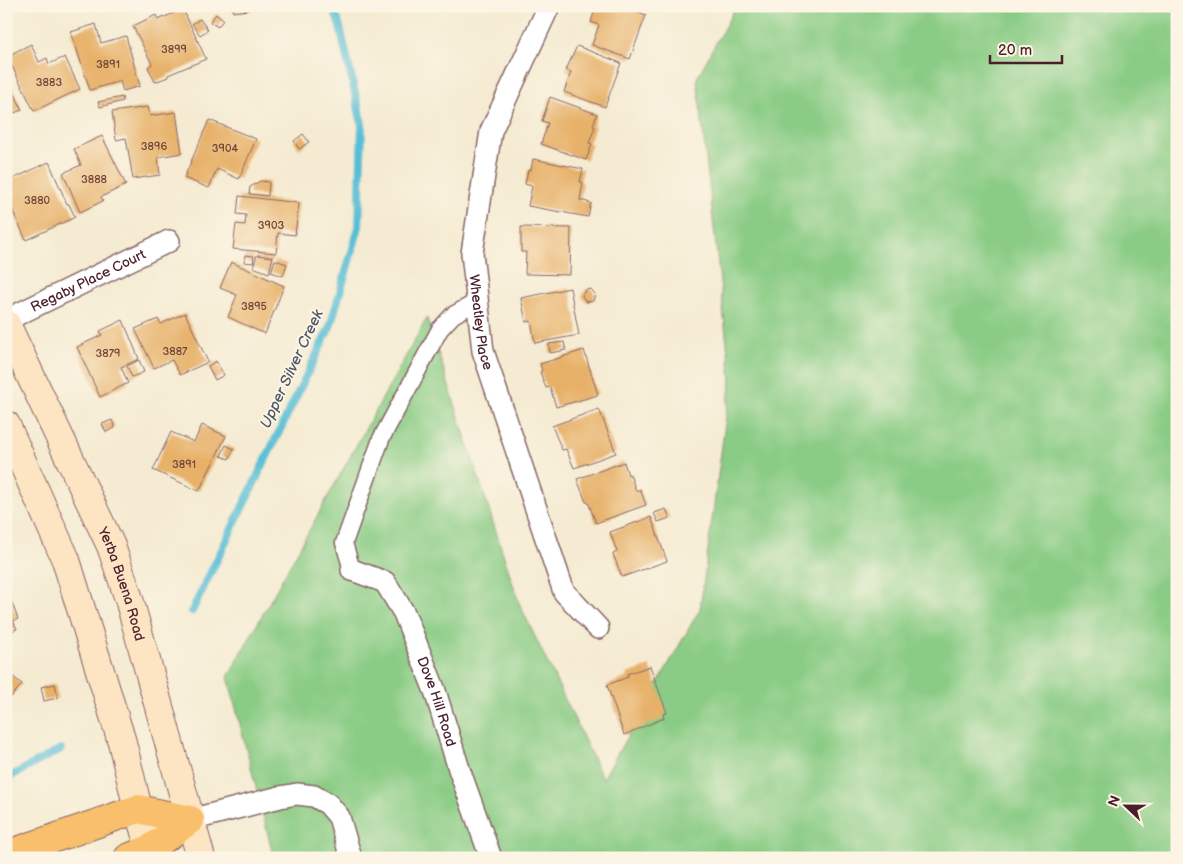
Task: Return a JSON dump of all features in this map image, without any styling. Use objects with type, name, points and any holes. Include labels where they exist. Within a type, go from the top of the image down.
[{"type":"highway","points":[[6,855],[138,809],[190,820]]},
{"type":"highway","points":[[144,855],[190,820]]},
{"type":"main road","name":"Yerba Buena Road","points":[[6,324],[111,546],[129,599],[201,858]]},
{"type":"main road","points":[[6,425],[66,560],[122,742],[138,809],[144,855]]},
{"type":"street","name":"Wheatley Place","points":[[549,6],[491,131],[472,253],[483,351],[564,592],[598,628]]},
{"type":"street","name":"Regaby Place Court","points":[[6,320],[169,241]]},
{"type":"street","points":[[352,570],[344,542],[381,439],[440,329],[453,315],[478,301]]},
{"type":"street","name":"Dove Hill Road","points":[[352,570],[385,582],[404,613],[435,691],[459,769],[492,858]]},
{"type":"street","points":[[190,820],[280,797],[297,794],[314,796],[328,804],[339,817],[351,858]]},
{"type":"green space","points":[[736,6],[1177,6],[1177,858],[274,858],[228,677],[427,318],[519,603],[603,779],[700,609],[731,379],[697,78]]},
{"type":"building","points":[[233,6],[249,6],[249,10],[233,12]]},
{"type":"building","points":[[596,6],[623,6],[646,15],[630,59],[592,45],[599,25],[591,22]]},
{"type":"building","points":[[183,9],[206,59],[155,82],[148,67],[152,64],[133,26],[156,15],[158,20]]},
{"type":"building","points":[[216,14],[223,20],[218,27],[210,22]]},
{"type":"building","points":[[200,19],[208,30],[200,35],[192,24]]},
{"type":"building","points":[[96,24],[101,43],[126,36],[140,86],[123,91],[120,81],[90,90],[71,32]]},
{"type":"building","points":[[31,44],[39,62],[47,58],[49,64],[65,57],[80,89],[34,111],[7,56]]},
{"type":"building","points":[[577,46],[621,63],[605,107],[564,92],[571,72],[566,70]]},
{"type":"building","points":[[6,73],[22,110],[6,116]]},
{"type":"building","points":[[122,97],[123,101],[100,107],[98,102]]},
{"type":"building","points":[[550,97],[597,114],[593,126],[595,127],[589,143],[592,144],[586,160],[541,144],[548,123],[542,121]]},
{"type":"building","points":[[148,107],[150,116],[176,112],[182,153],[158,157],[160,175],[133,179],[126,138],[116,140],[112,112]]},
{"type":"building","points":[[209,120],[256,139],[239,179],[217,169],[209,188],[184,178]]},
{"type":"building","points":[[303,134],[309,142],[299,149],[294,141]]},
{"type":"building","points":[[102,136],[126,185],[101,197],[103,201],[80,212],[63,173],[81,165],[74,149]]},
{"type":"building","points":[[533,159],[583,169],[580,182],[583,182],[580,200],[591,203],[588,217],[528,206],[532,186],[525,184]]},
{"type":"building","points":[[49,162],[67,204],[69,204],[75,217],[26,240],[6,196],[6,182]]},
{"type":"building","points":[[260,181],[269,182],[268,196],[249,194],[250,187]]},
{"type":"building","points":[[239,196],[299,203],[295,235],[278,233],[276,253],[233,249],[236,224],[245,225],[246,215],[237,214]]},
{"type":"building","points":[[521,227],[571,228],[570,275],[525,274],[526,252],[521,252]]},
{"type":"building","points":[[245,255],[254,256],[253,263],[244,262]]},
{"type":"building","points":[[257,255],[273,257],[269,273],[253,267]]},
{"type":"building","points":[[275,260],[287,264],[283,276],[271,272]]},
{"type":"building","points":[[231,262],[284,286],[265,334],[228,317],[237,295],[220,288]]},
{"type":"building","points":[[570,288],[579,335],[535,343],[531,321],[526,322],[521,298]]},
{"type":"building","points":[[591,289],[595,294],[593,301],[586,302],[582,296],[585,290]]},
{"type":"building","points":[[185,313],[208,362],[180,375],[172,360],[154,368],[135,329],[158,319],[161,324]]},
{"type":"building","points":[[123,320],[139,359],[121,367],[128,383],[100,397],[77,347],[102,335],[100,331]]},
{"type":"building","points":[[564,342],[566,350],[550,353],[549,344]]},
{"type":"building","points":[[584,350],[598,395],[556,407],[550,387],[546,388],[540,372],[542,371],[540,364]]},
{"type":"building","points":[[139,360],[144,372],[132,377],[127,366]]},
{"type":"building","points":[[216,361],[224,375],[215,380],[208,366]]},
{"type":"building","points":[[599,409],[616,453],[574,468],[566,449],[562,450],[552,426]]},
{"type":"building","points":[[112,420],[115,428],[106,432],[102,424]]},
{"type":"building","points":[[202,425],[226,436],[199,491],[153,470],[171,432],[194,442]]},
{"type":"building","points":[[226,445],[234,449],[229,459],[221,456]]},
{"type":"building","points":[[624,462],[636,491],[640,489],[646,505],[596,523],[577,479]]},
{"type":"building","points":[[6,500],[10,509],[7,510],[11,517],[6,519]]},
{"type":"building","points":[[666,509],[670,518],[658,522],[654,513]]},
{"type":"building","points":[[651,517],[667,561],[622,577],[613,554],[617,552],[610,532]]},
{"type":"building","points":[[6,587],[18,619],[13,621],[17,629],[6,633]]},
{"type":"building","points":[[650,666],[667,713],[663,714],[664,718],[624,735],[607,685],[628,677],[627,674]]},
{"type":"building","points":[[6,671],[22,684],[6,703]]},
{"type":"building","points":[[55,684],[58,698],[44,701],[41,687]]},
{"type":"waterway","name":"Upper Silver Creek","points":[[192,611],[330,327],[359,227],[362,124],[340,27],[333,6]]},
{"type":"waterway","name":"Upper Silver Creek","points":[[6,779],[61,749]]}]
